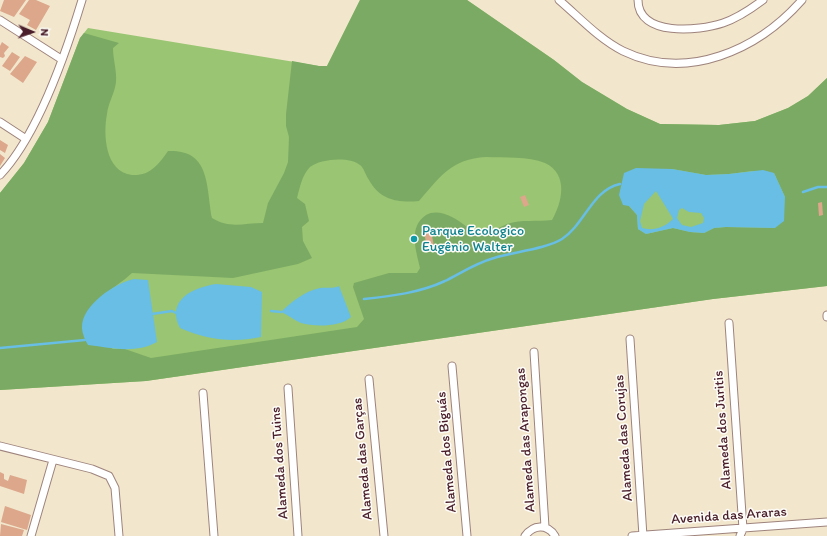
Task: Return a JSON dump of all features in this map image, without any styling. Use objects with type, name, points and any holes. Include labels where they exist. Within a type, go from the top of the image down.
[{"type":"street","points":[[0,175],[8,166],[26,139],[45,101],[82,0]]},
{"type":"street","points":[[559,0],[609,42],[623,50],[648,60],[682,64],[704,61],[746,46],[779,24],[802,0]]},
{"type":"street","points":[[638,0],[638,8],[642,17],[650,23],[668,28],[702,28],[724,23],[744,13],[763,0]]},
{"type":"street","points":[[0,20],[61,60]]},
{"type":"street","points":[[0,122],[26,139]]},
{"type":"street","name":"Alameda dos Juritis","points":[[729,323],[743,529],[740,536]]},
{"type":"street","name":"Alameda das Corujas","points":[[630,339],[643,536]]},
{"type":"street","name":"Alameda das Arapongas","points":[[534,352],[545,527]]},
{"type":"street","name":"Alameda dos Biguás","points":[[452,366],[467,536]]},
{"type":"street","name":"Alameda das Garças","points":[[369,379],[384,536]]},
{"type":"street","name":"Alameda dos Tuins","points":[[288,388],[298,536]]},
{"type":"street","points":[[203,393],[214,536]]},
{"type":"street","points":[[0,446],[92,469],[103,473],[113,480],[119,536]]},
{"type":"street","points":[[31,536],[53,460]]},
{"type":"street","name":"Avenida das Araras","points":[[632,536],[827,522]]},
{"type":"street","points":[[525,536],[533,528],[545,527],[555,536]]},
{"type":"green space","name":"Parque Ecologico Eugênio Walter","points":[[360,0],[467,0],[554,60],[582,82],[627,109],[660,124],[719,125],[755,121],[788,108],[808,96],[827,78],[827,286],[713,299],[146,381],[0,390],[0,193],[24,163],[48,122],[80,38],[88,28],[319,66],[327,66]]},
{"type":"green space","name":"Parque Ecologico Eugênio Walter","points":[[360,0],[467,0],[554,60],[582,82],[627,109],[660,124],[719,125],[755,121],[788,108],[808,96],[827,78],[827,286],[713,299],[146,381],[0,390],[0,193],[24,163],[48,122],[80,38],[84,33],[119,43],[113,48],[116,82],[108,110],[105,132],[108,151],[111,160],[116,167],[123,172],[138,175],[149,172],[153,169],[168,151],[182,152],[192,156],[199,163],[204,172],[212,218],[225,223],[237,225],[263,223],[268,203],[284,173],[288,162],[289,137],[286,126],[286,114],[292,61],[327,66]],"holes":[[[486,157],[531,159],[545,163],[553,168],[558,174],[560,181],[561,197],[552,220],[513,222],[492,232],[481,233],[446,214],[436,212],[429,213],[420,220],[415,232],[415,246],[420,268],[417,273],[389,273],[354,283],[353,287],[364,319],[357,327],[151,358],[125,349],[113,349],[82,329],[84,319],[94,303],[132,273],[233,278],[298,264],[312,258],[303,241],[302,227],[309,221],[305,204],[297,198],[305,174],[310,167],[315,164],[327,160],[349,160],[355,162],[364,170],[373,187],[384,196],[397,201],[419,201],[440,177],[455,165],[474,158]],[[672,169],[706,175],[752,171],[774,173],[785,197],[775,228],[726,227],[714,228],[704,233],[690,232],[673,228],[646,234],[638,229],[637,215],[629,206]]]},
{"type":"water","points":[[636,168],[672,169],[706,175],[763,170],[774,173],[785,197],[784,221],[775,228],[726,227],[714,228],[704,233],[690,232],[673,228],[646,234],[638,229],[637,215],[629,206],[623,205],[619,195],[624,173]],"holes":[[[656,191],[673,219],[666,225],[658,228],[642,228],[640,221],[644,204]],[[682,208],[689,212],[701,213],[704,218],[703,223],[691,227],[682,225],[677,218],[679,210]]]},
{"type":"water","points":[[134,279],[148,280],[157,342],[149,346],[132,349],[115,349],[88,345],[82,327],[83,319],[87,311],[93,303],[109,290],[126,281]]},
{"type":"water","points":[[216,284],[251,287],[262,292],[261,337],[240,340],[210,338],[180,328],[176,310],[183,297],[198,289]]},
{"type":"water","points":[[339,286],[351,317],[341,323],[327,325],[306,324],[301,323],[281,312],[304,294],[314,289]]},
{"type":"building","points":[[4,0],[26,0],[14,17],[0,11]]},
{"type":"building","points":[[29,0],[36,0],[50,6],[36,30],[27,25],[30,20],[19,14]]},
{"type":"building","points":[[2,42],[9,47],[4,53],[5,56],[3,58],[0,57],[0,46]]},
{"type":"building","points":[[12,52],[20,57],[10,71],[2,66]]},
{"type":"building","points":[[25,56],[37,62],[23,83],[10,74]]},
{"type":"building","points":[[0,140],[8,145],[5,153],[0,150]]},
{"type":"building","points":[[0,154],[5,158],[0,166]]},
{"type":"building","points":[[525,195],[529,205],[524,207],[520,197]]},
{"type":"building","points":[[822,202],[823,215],[819,216],[818,203]]},
{"type":"building","points":[[431,231],[434,246],[427,248],[424,232]]},
{"type":"building","points":[[0,472],[4,474],[4,479],[8,481],[10,475],[27,480],[24,494],[0,486]]},
{"type":"building","points":[[5,506],[31,515],[27,530],[1,522]]},
{"type":"building","points":[[1,524],[24,530],[22,536],[0,536]]},
{"type":"waterway","points":[[364,299],[395,295],[435,285],[487,260],[538,248],[562,239],[577,225],[595,200],[602,193],[610,187],[620,184]]},
{"type":"waterway","points":[[803,192],[818,187],[827,187]]},
{"type":"waterway","points":[[152,314],[172,311],[176,313]]},
{"type":"waterway","points":[[271,311],[281,312]]},
{"type":"waterway","points":[[0,348],[85,340]]},
{"type":"place","name":"Parque Ecologico Eugênio Walter","points":[[414,239]]}]
